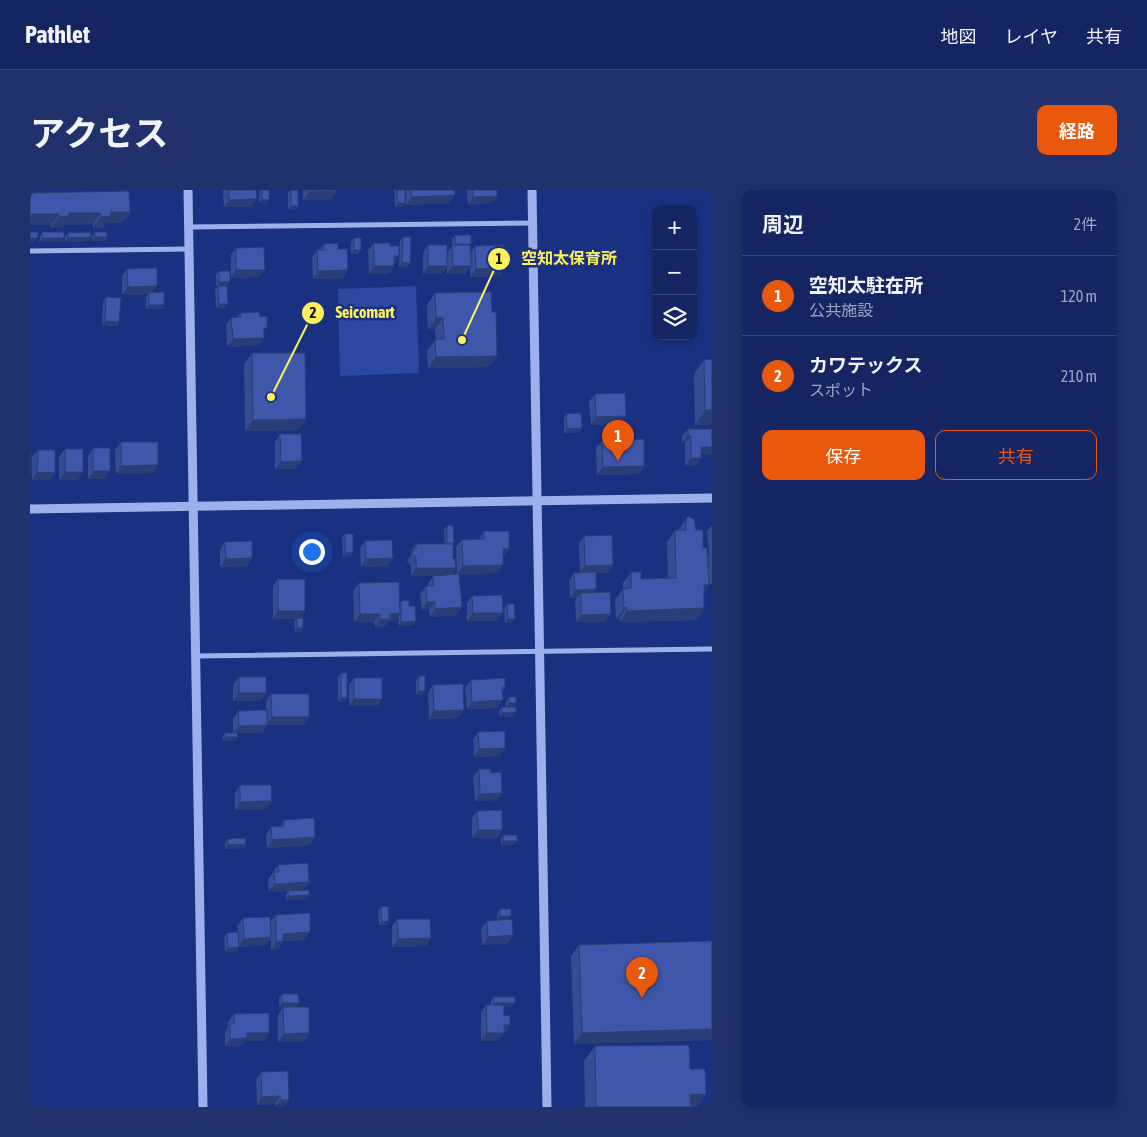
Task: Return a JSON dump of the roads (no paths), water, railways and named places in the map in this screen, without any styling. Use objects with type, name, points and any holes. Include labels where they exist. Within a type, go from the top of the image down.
[{"type":"street","points":[[188,190],[202,1107]]},
{"type":"street","points":[[532,190],[547,1107]]},
{"type":"street","points":[[189,227],[532,223]]},
{"type":"street","points":[[30,251],[189,249]]},
{"type":"street","points":[[30,509],[712,498]]},
{"type":"street","points":[[194,656],[712,649]]},
{"type":"place","name":"空知太保育所","points":[[462,340]]},
{"type":"place","name":"Seicomart","points":[[271,397]]},
{"type":"place","name":"空知太駐在所","points":[[618,461]]},
{"type":"place","name":"カワテックス","points":[[642,998]]}]
